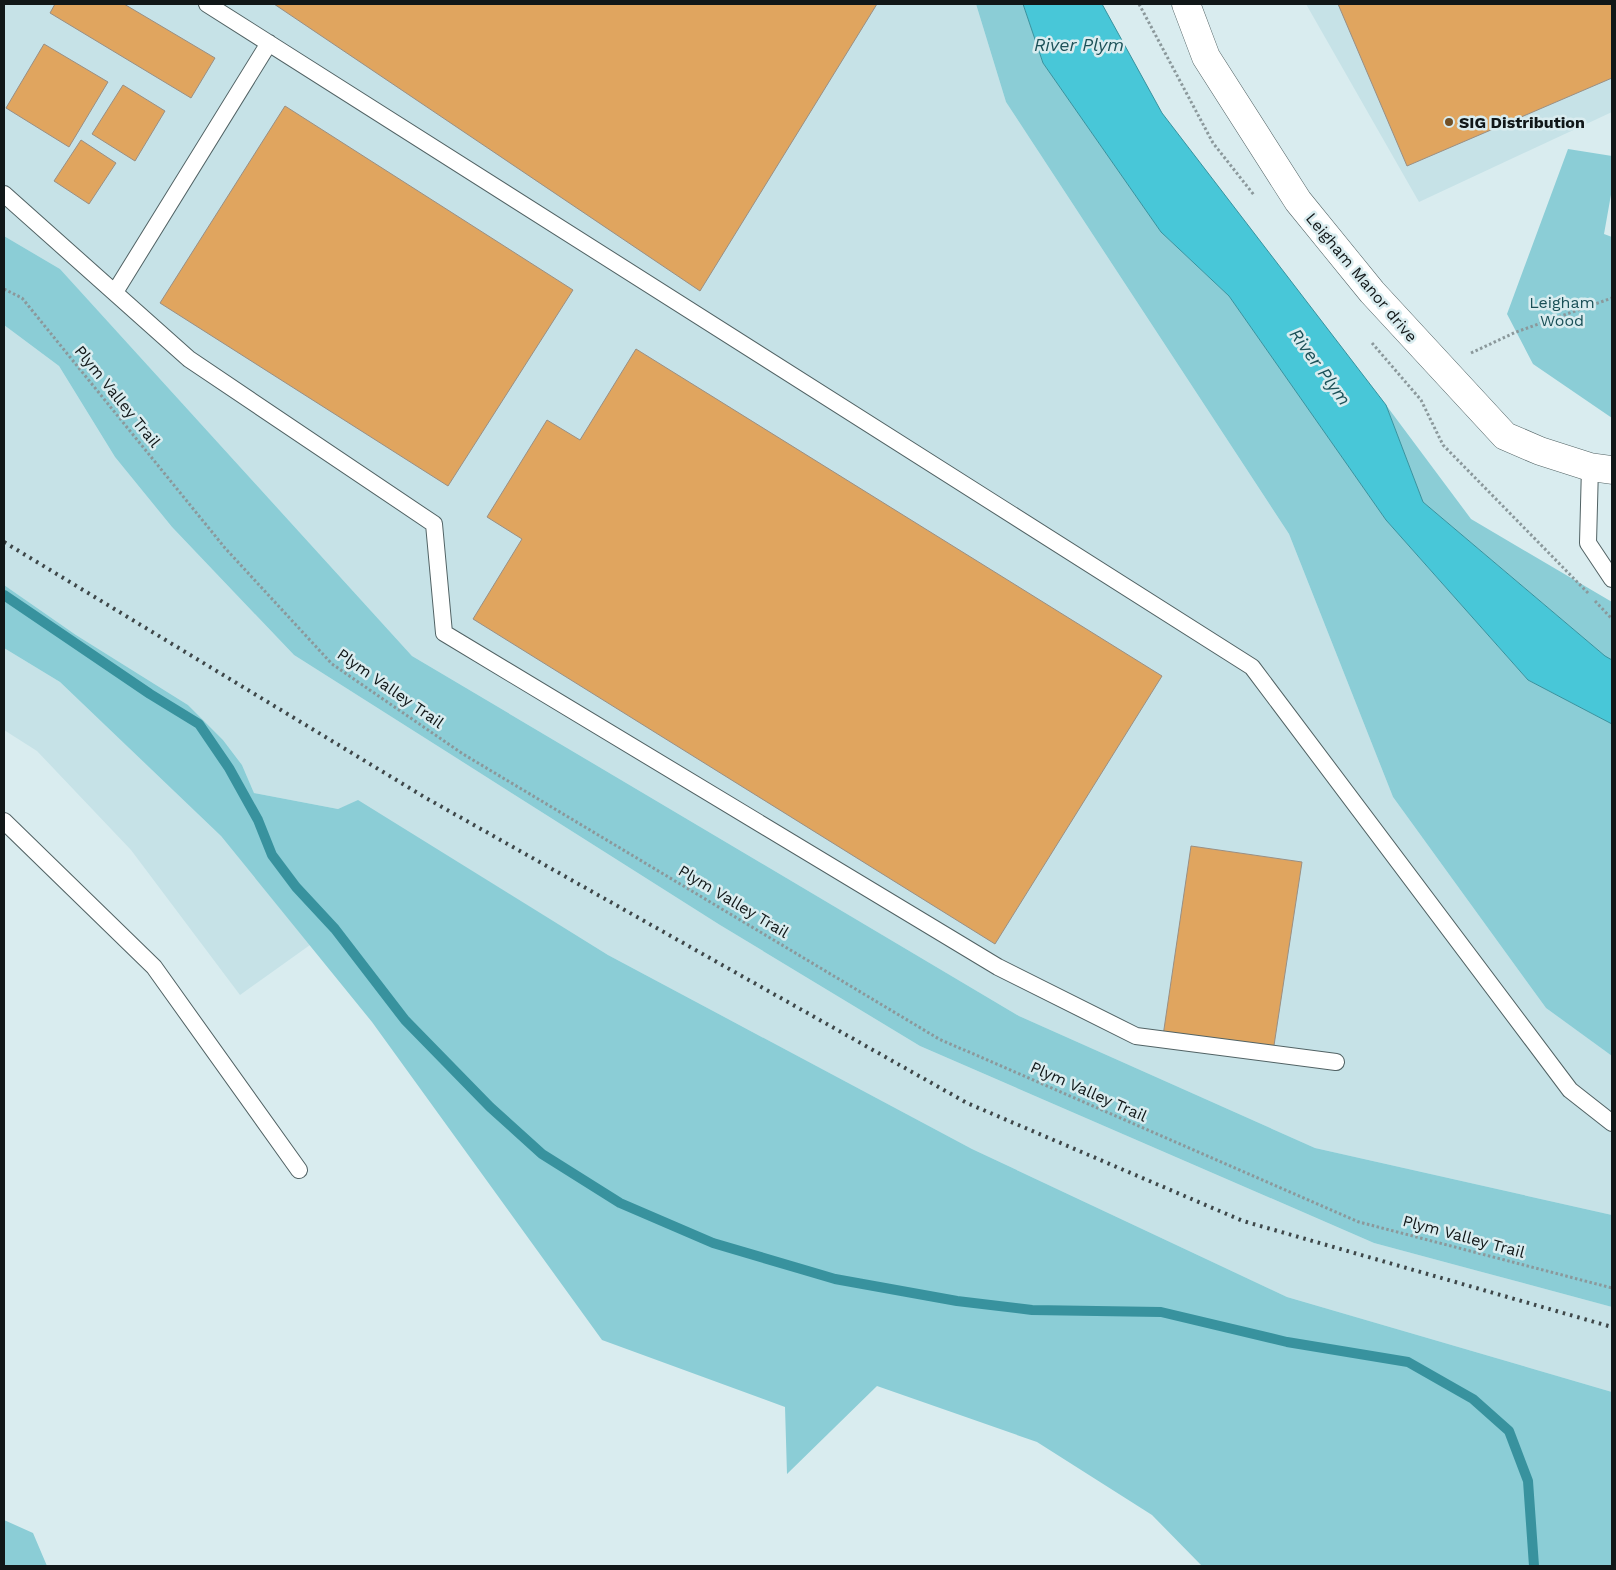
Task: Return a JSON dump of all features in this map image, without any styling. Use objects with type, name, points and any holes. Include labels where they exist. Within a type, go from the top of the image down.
[{"type":"street","name":"Leigham Manor drive","points":[[1186,4],[1206,56],[1298,201],[1372,292],[1505,436],[1540,451],[1601,468]]},
{"type":"lane","points":[[207,4],[1252,667],[1570,1090],[1612,1123]]},
{"type":"lane","points":[[115,292],[269,43]]},
{"type":"lane","points":[[4,194],[189,359],[434,524],[444,633],[998,967],[1136,1036],[1336,1062]]},
{"type":"lane","points":[[1601,468],[1588,543],[1612,579]]},
{"type":"lane","points":[[4,820],[154,967],[299,1170]]},
{"type":"path","name":"Plym Valley Trail","points":[[4,289],[22,298],[225,548],[332,664],[463,754],[939,1039],[1359,1222],[1612,1288]]},
{"type":"path","points":[[1441,368],[1516,332],[1612,298]]},
{"type":"shaded area","points":[[4,4],[976,4],[1006,102],[1289,534],[1393,797],[1546,1008],[1612,1056],[1612,1215],[1315,1148],[1019,1016],[412,656],[60,269],[4,236]]},
{"type":"shaded area","name":"SIG Distribution","points":[[1306,4],[1612,4],[1612,112],[1419,202]]},
{"type":"shaded area","points":[[4,325],[59,366],[115,457],[172,527],[294,655],[720,925],[920,1046],[1374,1243],[1612,1307],[1612,1392],[1287,1297],[972,1149],[608,955],[358,801],[338,809],[254,793],[242,765],[223,740],[188,705],[76,635],[4,585]]},
{"type":"shaded area","points":[[4,648],[60,682],[221,836],[310,945],[240,995],[131,850],[37,751],[4,730]]},
{"type":"green space","points":[[976,4],[1023,4],[1043,63],[1161,232],[1229,296],[1386,520],[1528,680],[1612,724],[1612,1056],[1546,1008],[1393,797],[1289,534],[1006,102]]},
{"type":"green space","name":"Leigham Wood","points":[[1568,149],[1612,156],[1612,189],[1604,234],[1612,237],[1612,418],[1533,364],[1507,314]]},
{"type":"green space","points":[[4,236],[60,269],[412,656],[1019,1016],[1315,1148],[1612,1215],[1612,1307],[1374,1243],[920,1046],[720,925],[294,655],[172,527],[115,457],[59,366],[4,325]]},
{"type":"green space","points":[[1386,405],[1471,519],[1612,602],[1612,660],[1423,502]]},
{"type":"green space","points":[[4,585],[76,635],[188,705],[223,740],[242,765],[254,793],[338,809],[358,800],[608,955],[972,1149],[1287,1297],[1612,1392],[1612,1566],[1202,1566],[1152,1515],[1037,1442],[877,1386],[787,1474],[785,1407],[602,1340],[372,1022],[221,836],[60,682],[4,648]]},
{"type":"green space","points":[[4,1520],[33,1533],[47,1566],[4,1566]]},
{"type":"water","name":"River Plym","points":[[1023,4],[1102,4],[1162,113],[1386,405],[1423,502],[1612,660],[1612,724],[1528,680],[1386,520],[1229,296],[1161,232],[1043,63]]},
{"type":"building","points":[[55,4],[124,4],[215,58],[191,98],[50,13]]},
{"type":"building","points":[[274,4],[877,4],[700,291]]},
{"type":"building","name":"SIG Distribution","points":[[1338,4],[1612,4],[1612,78],[1407,166]]},
{"type":"building","points":[[44,44],[108,82],[69,147],[6,108]]},
{"type":"building","points":[[123,85],[165,111],[135,161],[92,134]]},
{"type":"building","points":[[285,106],[573,290],[448,486],[160,303]]},
{"type":"building","points":[[81,140],[116,163],[89,204],[54,181]]},
{"type":"building","points":[[636,349],[1162,676],[995,944],[473,619],[522,539],[487,517],[547,420],[580,440]]},
{"type":"building","points":[[1191,846],[1302,862],[1273,1052],[1163,1036]]},
{"type":"waterway","points":[[4,595],[150,694],[199,724],[229,768],[258,820],[272,855],[296,887],[335,929],[405,1020],[490,1107],[542,1154],[620,1203],[713,1243],[835,1279],[957,1301],[1032,1310],[1161,1312],[1287,1342],[1408,1362],[1473,1399],[1509,1431],[1528,1481],[1534,1566]]},
{"type":"railway","points":[[4,542],[426,798],[967,1103],[1243,1221],[1612,1327]]},
{"type":"place","name":"SIG Distribution","points":[[1449,122]]}]
